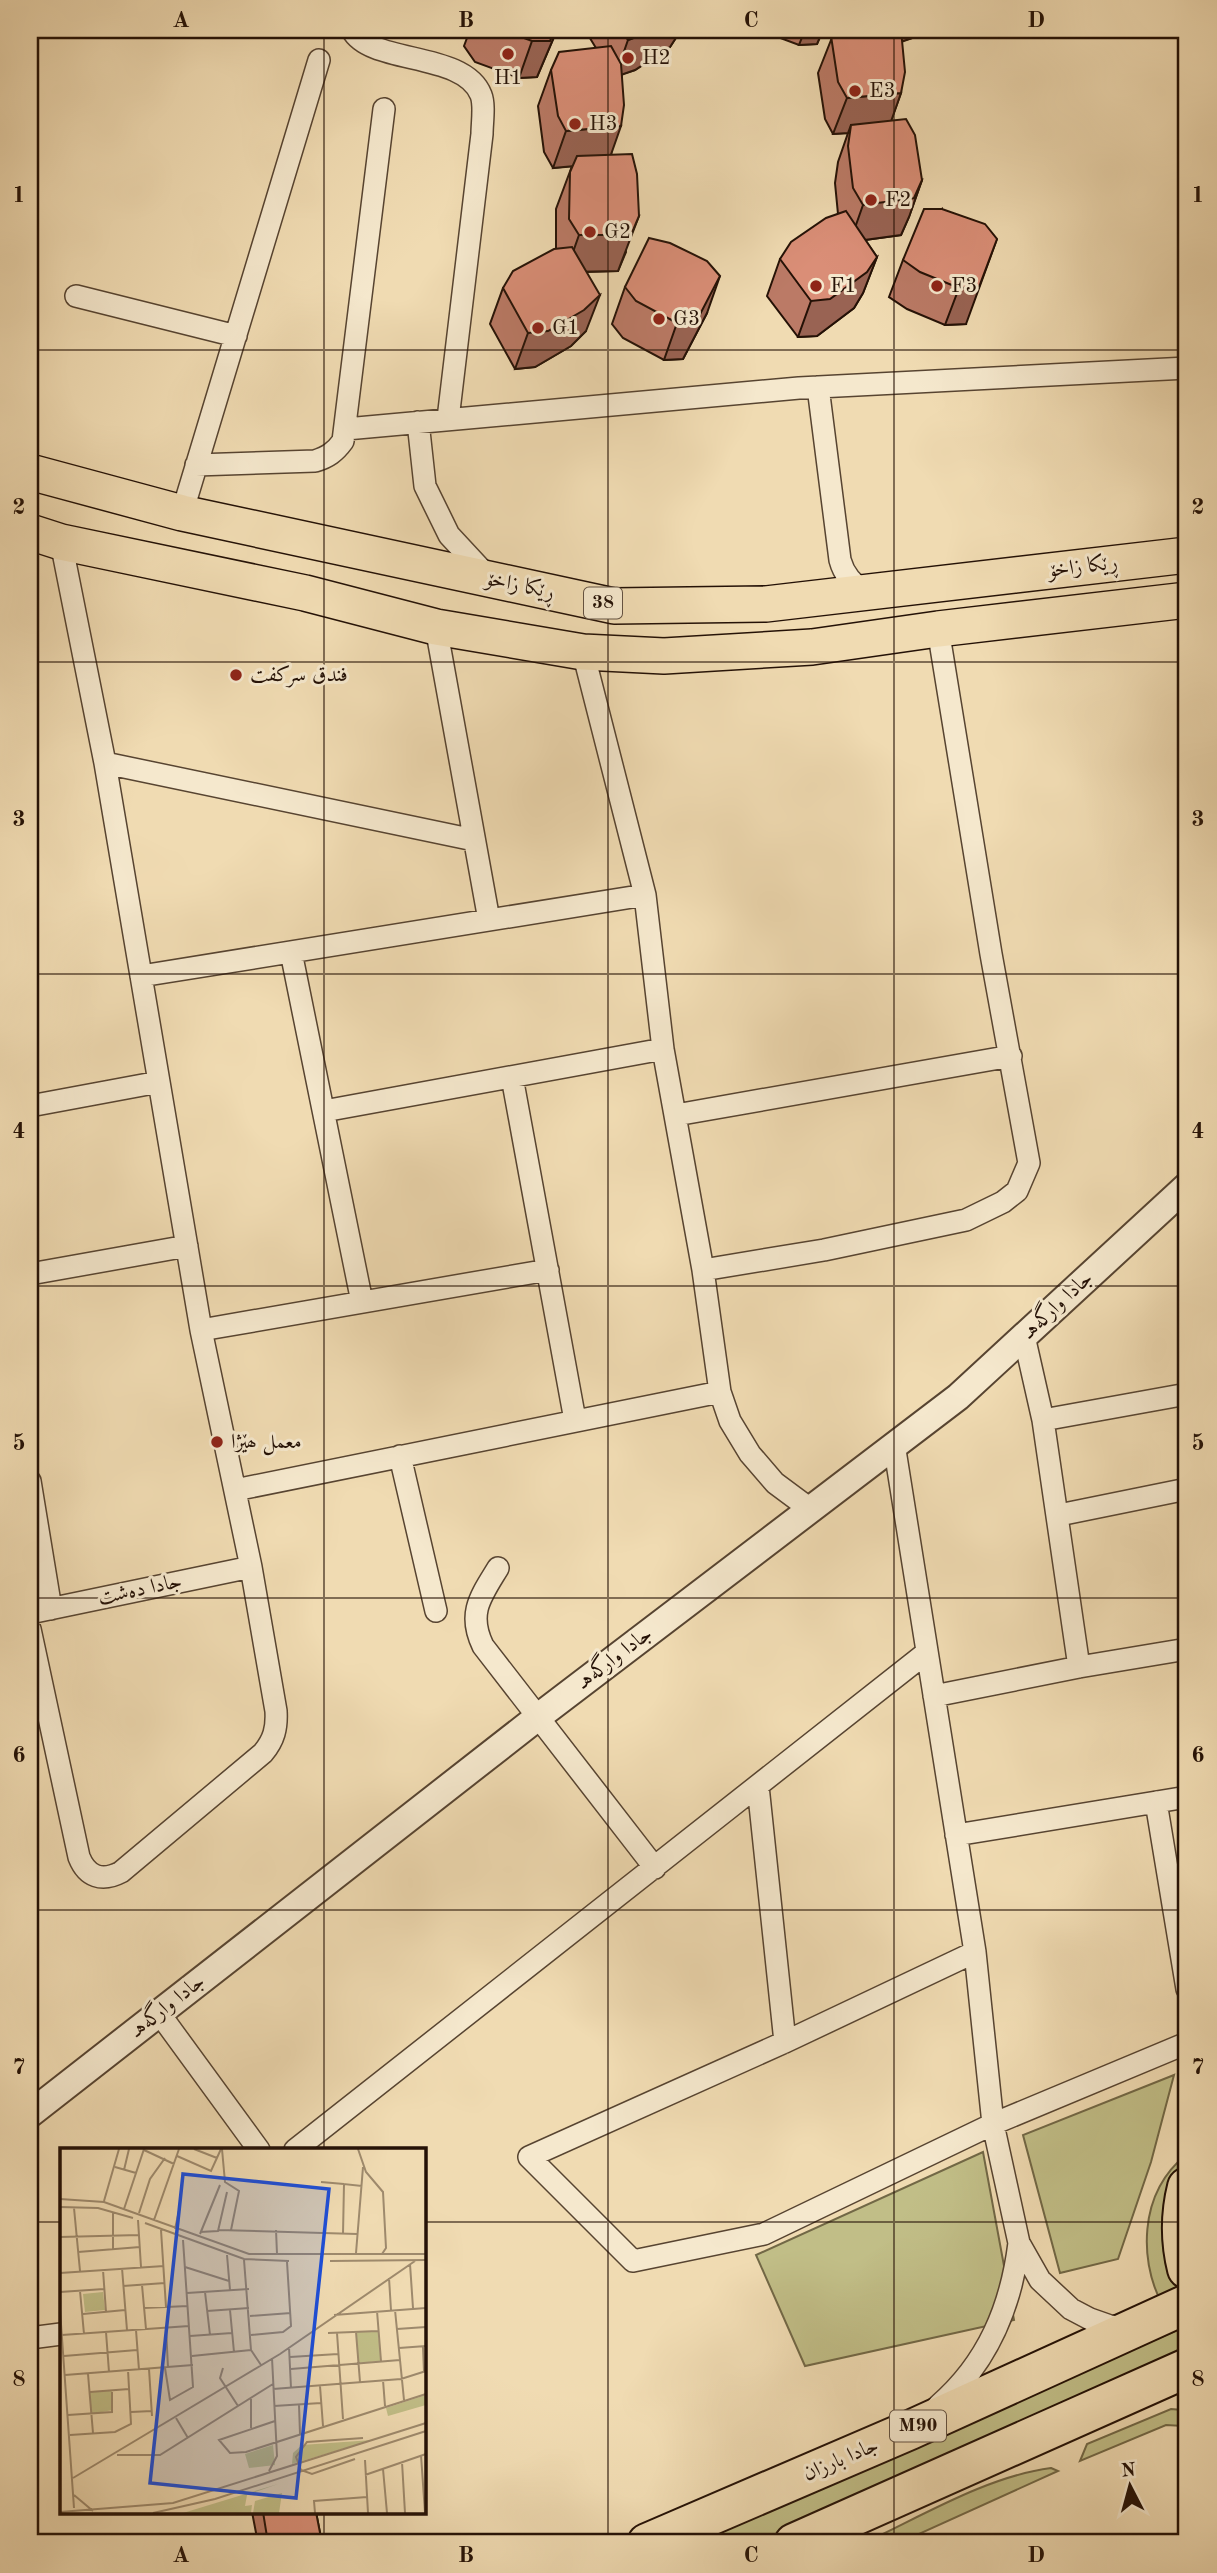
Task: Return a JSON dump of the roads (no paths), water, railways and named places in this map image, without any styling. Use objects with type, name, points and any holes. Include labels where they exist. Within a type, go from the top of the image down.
[{"type":"highway","name":"ڕێکا زاخۆ","points":[[30,472],[182,513],[614,606],[766,604],[1187,555]]},
{"type":"highway","points":[[45,537],[305,593],[436,627],[583,652],[664,656],[812,647],[938,629],[1187,600]]},
{"type":"highway","points":[[1187,2187],[1181,2217],[1181,2236],[1187,2269]]},
{"type":"highway","name":"جادا بارزان","points":[[647,2543],[910,2430],[1187,2304]]},
{"type":"highway","name":"M90","points":[[794,2543],[1187,2368]]},
{"type":"street","points":[[352,30],[371,46],[449,68],[471,80],[482,97],[482,134],[448,419]]},
{"type":"street","points":[[182,513],[319,60]]},
{"type":"street","points":[[196,466],[315,461],[327,458],[343,440],[384,109]]},
{"type":"street","points":[[76,296],[236,336]]},
{"type":"street","points":[[346,429],[818,387],[1187,368]]},
{"type":"street","points":[[818,387],[842,569],[852,583],[866,593]]},
{"type":"street","points":[[418,422],[425,486],[449,536],[492,580]]},
{"type":"street","points":[[30,1629],[79,1857],[90,1875],[111,1877],[131,1863],[263,1753],[270,1744],[277,1722],[276,1711],[251,1567],[201,1330],[104,763],[45,537]]},
{"type":"street","points":[[818,599],[835,578],[840,560]]},
{"type":"street","points":[[436,627],[489,920]]},
{"type":"street","points":[[703,1270],[824,1250],[966,1220],[1003,1202],[1017,1191],[1029,1163],[991,954],[938,629]]},
{"type":"street","points":[[583,652],[645,895],[663,1049],[703,1270],[720,1392],[730,1421],[750,1454],[775,1483],[810,1509]]},
{"type":"street","points":[[104,763],[474,840]]},
{"type":"street","points":[[141,976],[645,895]]},
{"type":"street","points":[[291,952],[362,1302]]},
{"type":"street","points":[[324,1111],[663,1049]]},
{"type":"street","points":[[677,1115],[1011,1056]]},
{"type":"street","points":[[512,1077],[575,1420]]},
{"type":"street","points":[[30,1106],[159,1082]]},
{"type":"street","name":"جادا وارگه‌هـ","points":[[30,2114],[538,1717],[958,1397],[1187,1186]]},
{"type":"street","points":[[30,1274],[187,1246]]},
{"type":"street","points":[[201,1330],[548,1269]]},
{"type":"street","points":[[1024,1336],[1043,1420],[1059,1515],[1079,1667]]},
{"type":"street","points":[[235,1490],[720,1392]]},
{"type":"street","points":[[1043,1420],[1187,1394]]},
{"type":"street","points":[[894,1444],[975,1952],[993,2124],[1019,2243],[1040,2280],[1071,2309],[1110,2326],[1131,2329]]},
{"type":"street","points":[[400,1456],[436,1611]]},
{"type":"street","points":[[30,1481],[51,1609]]},
{"type":"street","points":[[1059,1515],[1187,1489]]},
{"type":"street","name":"جادا دەشت","points":[[30,1613],[251,1567]]},
{"type":"street","points":[[498,1568],[478,1602],[475,1625],[483,1646],[655,1868]]},
{"type":"street","points":[[934,1696],[1187,1649]]},
{"type":"street","points":[[299,2148],[926,1653]]},
{"type":"street","points":[[758,1786],[785,2042]]},
{"type":"street","points":[[956,1835],[1187,1797]]},
{"type":"street","points":[[1156,1802],[1187,1989]]},
{"type":"street","points":[[975,1952],[785,2042],[529,2157],[633,2261],[764,2234],[993,2124],[1187,2043]]},
{"type":"street","points":[[159,2012],[258,2148]]},
{"type":"street","points":[[910,2430],[966,2379],[993,2338],[1011,2292],[1019,2243]]},
{"type":"street","points":[[30,2338],[60,2334]]},
{"type":"place","name":"H1","points":[[508,54]]},
{"type":"place","name":"H2","points":[[628,58]]},
{"type":"place","name":"E3","points":[[855,91]]},
{"type":"place","name":"H3","points":[[575,124]]},
{"type":"place","name":"F2","points":[[871,200]]},
{"type":"place","name":"G2","points":[[590,232]]},
{"type":"place","name":"F1","points":[[816,286]]},
{"type":"place","name":"F3","points":[[937,286]]},
{"type":"place","name":"G3","points":[[659,319]]},
{"type":"place","name":"G1","points":[[538,328]]},
{"type":"place","name":"فندق سركفت","points":[[236,675]]},
{"type":"place","name":"معمل ھێژا","points":[[217,1442]]}]
